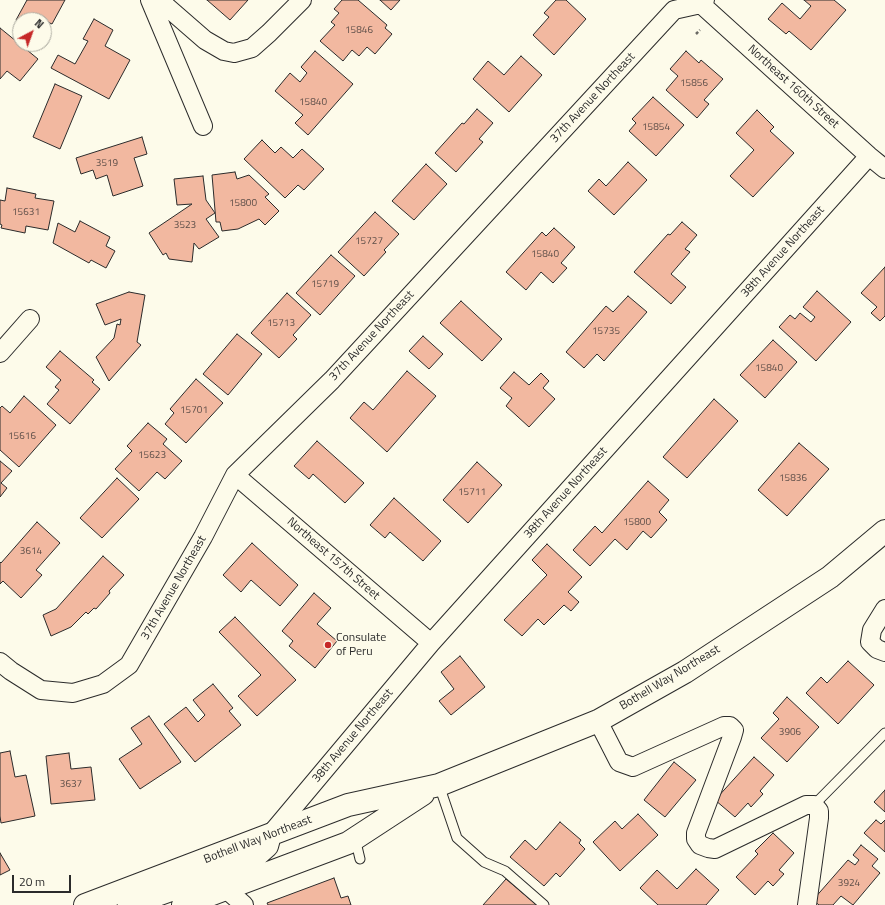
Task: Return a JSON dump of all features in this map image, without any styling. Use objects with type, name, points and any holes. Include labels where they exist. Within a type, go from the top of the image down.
[{"type":"main road","name":"Bothell Way Northeast","points":[[85,905],[270,836],[348,805],[436,786],[598,721],[698,664],[830,577],[885,531]]},
{"type":"main road","name":"Bothell Way Northeast","points":[[183,905],[348,843],[436,786]]},
{"type":"main road","points":[[129,905],[249,862],[267,846],[270,836]]},
{"type":"street","points":[[150,0],[203,126]]},
{"type":"street","points":[[159,0],[206,40],[224,51],[234,53],[252,48],[302,0]]},
{"type":"street","name":"Northeast 160th Street","points":[[701,1],[885,169]]},
{"type":"street","name":"37th Avenue Northeast","points":[[0,662],[11,671],[41,690],[73,693],[103,684],[129,665],[203,536],[235,476],[332,380],[674,10],[701,1]]},
{"type":"street","name":"38th Avenue Northeast","points":[[270,836],[431,643],[869,156]]},
{"type":"street","points":[[0,354],[30,319]]},
{"type":"street","name":"Northeast 157th Street","points":[[235,476],[431,643]]},
{"type":"street","points":[[885,609],[872,630],[870,642],[877,649],[885,652]]},
{"type":"street","points":[[598,721],[619,762],[633,767],[724,726],[730,726],[734,730],[696,833],[696,839],[700,845],[715,849],[806,805],[814,805],[819,811],[819,818],[807,905]]},
{"type":"street","points":[[226,889],[244,905]]},
{"type":"lane","points":[[814,805],[885,733]]},
{"type":"lane","points":[[436,786],[457,838],[484,862],[505,871],[544,905]]},
{"type":"lane","points":[[355,838],[360,859]]},
{"type":"path","points":[[696,34],[700,30]]},
{"type":"building","points":[[27,0],[65,0],[52,24],[52,12],[20,12]]},
{"type":"building","points":[[207,0],[248,0],[230,20]]},
{"type":"building","points":[[342,0],[358,0],[387,25],[385,28],[392,34],[375,54],[367,47],[359,56],[352,50],[343,61],[320,41],[335,25],[331,22],[339,13],[334,9]]},
{"type":"building","points":[[380,0],[400,0],[391,10]]},
{"type":"building","points":[[556,0],[566,0],[586,19],[554,55],[533,35],[549,17],[544,13]]},
{"type":"building","points":[[804,0],[834,0],[846,10],[811,50],[789,31],[786,34],[768,19],[782,3],[800,19],[811,6]]},
{"type":"building","points":[[94,19],[113,30],[105,46],[130,60],[109,99],[51,68],[58,55],[75,64],[88,41],[83,39]]},
{"type":"building","points":[[0,28],[12,38],[12,52],[29,52],[38,59],[20,81],[7,71],[0,79]]},
{"type":"building","points":[[315,51],[353,84],[308,135],[295,123],[303,115],[275,91],[290,73],[300,82],[307,73],[301,67]]},
{"type":"building","points":[[686,51],[699,63],[701,60],[723,79],[704,100],[709,104],[697,118],[666,90],[678,76],[670,69]]},
{"type":"building","points":[[521,56],[542,75],[509,112],[473,79],[488,61],[504,75]]},
{"type":"building","points":[[55,84],[82,96],[60,149],[33,137]]},
{"type":"building","points":[[653,97],[684,125],[656,156],[629,131],[636,123],[632,119]]},
{"type":"building","points":[[477,109],[493,123],[479,139],[483,142],[456,172],[435,153]]},
{"type":"building","points":[[757,110],[774,127],[770,131],[794,153],[753,197],[730,176],[754,150],[736,133]]},
{"type":"building","points":[[142,137],[147,154],[134,158],[143,186],[113,196],[107,175],[96,179],[93,170],[81,174],[76,158]]},
{"type":"building","points":[[262,140],[275,153],[281,147],[293,158],[302,149],[324,169],[304,190],[298,185],[285,198],[244,159]]},
{"type":"building","points":[[628,162],[647,180],[614,215],[588,191],[599,179],[606,186]]},
{"type":"building","points":[[426,164],[447,184],[414,220],[392,201]]},
{"type":"building","points":[[235,172],[237,179],[249,175],[269,194],[265,197],[279,211],[265,225],[259,219],[238,229],[222,231],[220,222],[216,222],[212,175]]},
{"type":"building","points":[[203,176],[206,200],[215,213],[206,219],[219,237],[199,249],[194,243],[192,262],[169,259],[166,253],[163,255],[149,233],[192,204],[177,205],[174,179]]},
{"type":"building","points":[[7,188],[36,194],[35,198],[54,201],[48,230],[26,226],[25,233],[1,228],[0,200],[5,201]]},
{"type":"building","points":[[375,212],[399,234],[384,250],[386,252],[364,276],[338,252]]},
{"type":"building","points":[[80,221],[110,237],[106,246],[115,251],[106,268],[91,260],[89,263],[53,243],[58,223],[75,232]]},
{"type":"building","points":[[682,222],[697,235],[685,249],[690,252],[671,274],[686,287],[671,304],[634,272],[668,234],[670,235]]},
{"type":"building","points":[[554,228],[575,247],[561,263],[567,268],[553,283],[541,272],[526,290],[506,272],[542,232],[546,236]]},
{"type":"building","points":[[331,255],[355,276],[320,315],[296,293]]},
{"type":"building","points":[[885,267],[885,316],[880,321],[871,313],[877,307],[861,293]]},
{"type":"building","points":[[817,291],[851,322],[816,361],[779,327],[790,315],[795,319],[800,313],[811,322],[815,317],[803,307]]},
{"type":"building","points":[[129,292],[145,295],[137,342],[141,345],[109,381],[96,357],[114,338],[117,324],[120,325],[121,319],[105,325],[96,304]]},
{"type":"building","points":[[287,293],[311,315],[293,335],[297,339],[279,358],[251,333]]},
{"type":"building","points":[[628,296],[647,312],[604,361],[597,354],[584,368],[566,352],[606,306],[613,312]]},
{"type":"building","points":[[461,301],[502,339],[482,361],[440,323]]},
{"type":"building","points":[[237,334],[262,354],[228,395],[203,374]]},
{"type":"building","points":[[423,336],[443,354],[429,369],[409,351]]},
{"type":"building","points":[[773,340],[797,362],[765,398],[740,375]]},
{"type":"building","points":[[60,351],[94,380],[92,382],[100,389],[70,424],[47,404],[59,390],[55,387],[61,380],[46,367]]},
{"type":"building","points":[[407,371],[436,396],[387,452],[350,418],[364,402],[373,410]]},
{"type":"building","points":[[514,372],[529,385],[541,373],[549,381],[543,388],[555,399],[529,427],[506,406],[512,398],[500,388]]},
{"type":"building","points":[[196,379],[223,403],[186,443],[165,424],[174,413],[170,409]]},
{"type":"building","points":[[24,396],[56,425],[19,467],[0,450],[0,408],[2,406],[10,413]]},
{"type":"building","points":[[714,399],[738,421],[687,478],[663,457]]},
{"type":"building","points":[[148,423],[167,439],[163,444],[182,461],[165,479],[157,472],[139,491],[115,469],[132,451],[127,446]]},
{"type":"building","points":[[317,441],[364,483],[345,503],[313,474],[309,479],[294,466]]},
{"type":"building","points":[[799,443],[829,469],[787,516],[758,490]]},
{"type":"building","points":[[0,461],[12,471],[1,483],[7,488],[0,497]]},
{"type":"building","points":[[477,462],[502,485],[468,523],[443,500]]},
{"type":"building","points":[[117,478],[139,499],[102,538],[80,518]]},
{"type":"building","points":[[648,481],[669,500],[659,512],[667,520],[651,538],[643,531],[627,550],[615,539],[590,566],[573,550],[595,526],[602,533]]},
{"type":"building","points":[[394,498],[441,541],[423,561],[390,532],[385,538],[370,525]]},
{"type":"building","points":[[37,522],[60,543],[36,570],[42,575],[21,598],[3,581],[0,584],[0,562],[1,563]]},
{"type":"building","points":[[252,543],[298,585],[280,606],[251,580],[241,592],[223,575]]},
{"type":"building","points":[[547,544],[582,577],[568,592],[579,602],[571,611],[564,605],[544,625],[538,619],[522,636],[504,620],[547,575],[532,560]]},
{"type":"building","points":[[103,556],[124,575],[109,591],[110,593],[96,609],[94,608],[88,614],[86,612],[71,627],[51,636],[43,615],[56,609]]},
{"type":"building","points":[[314,593],[331,608],[317,624],[337,641],[315,668],[289,646],[293,641],[282,631]]},
{"type":"building","points":[[235,617],[296,680],[257,716],[238,696],[261,675],[219,632]]},
{"type":"building","points":[[460,656],[485,687],[451,715],[439,701],[454,689],[441,672]]},
{"type":"building","points":[[848,661],[874,685],[838,724],[806,693],[821,677],[827,683]]},
{"type":"building","points":[[213,684],[233,708],[229,711],[241,725],[195,762],[164,724],[186,707],[198,722],[205,715],[193,700]]},
{"type":"building","points":[[787,697],[819,727],[787,762],[761,738],[779,719],[773,713]]},
{"type":"building","points":[[149,716],[181,762],[140,789],[119,759],[142,744],[131,728]]},
{"type":"building","points":[[10,751],[15,777],[26,775],[35,816],[1,823],[0,753]]},
{"type":"building","points":[[69,753],[71,769],[91,767],[95,800],[51,804],[46,756]]},
{"type":"building","points":[[754,757],[774,775],[760,791],[763,794],[751,807],[748,803],[735,817],[715,800]]},
{"type":"building","points":[[674,762],[696,780],[665,817],[644,800]]},
{"type":"building","points":[[885,790],[885,812],[874,802]]},
{"type":"building","points":[[638,814],[658,835],[620,871],[593,842],[615,821],[622,829]]},
{"type":"building","points":[[876,820],[881,824],[885,820],[885,852],[864,833]]},
{"type":"building","points":[[560,822],[581,840],[579,843],[585,849],[560,877],[556,873],[544,886],[510,857],[525,840],[536,850]]},
{"type":"building","points":[[773,833],[794,853],[779,870],[784,874],[773,886],[768,881],[755,895],[736,877],[758,854],[755,851]]},
{"type":"building","points":[[861,845],[878,859],[872,866],[880,873],[853,905],[841,896],[833,905],[819,905],[813,900],[848,860],[855,865],[859,860],[853,855]]},
{"type":"building","points":[[0,853],[10,870],[0,875]]},
{"type":"building","points":[[696,869],[719,890],[706,905],[658,905],[640,888],[657,870],[677,889]]},
{"type":"building","points":[[334,878],[341,898],[348,896],[351,905],[268,905],[267,903]]},
{"type":"building","points":[[506,879],[537,905],[483,905]]},
{"type":"place","name":"Consulate of Peru","points":[[328,645]]}]
